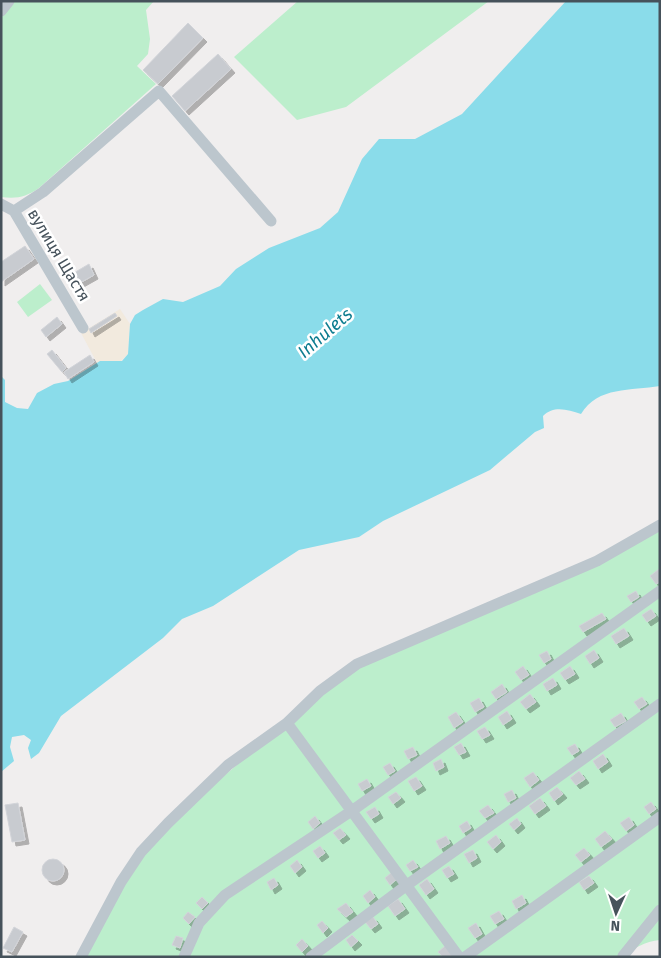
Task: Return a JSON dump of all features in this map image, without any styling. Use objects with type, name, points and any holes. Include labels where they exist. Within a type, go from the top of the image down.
[{"type":"street","points":[[1,11],[9,1]]},
{"type":"street","points":[[14,211],[43,192],[158,91],[271,221]]},
{"type":"street","name":"вулиця Щастя","points":[[1,204],[14,211],[83,328]]},
{"type":"street","points":[[81,957],[121,882],[141,852],[228,765],[287,723],[320,691],[357,664],[597,561],[660,526]]},
{"type":"street","points":[[184,957],[199,923],[225,896],[353,810],[660,591]]},
{"type":"street","points":[[311,957],[406,885],[660,704]]},
{"type":"street","points":[[287,723],[353,810],[459,957]]},
{"type":"street","points":[[465,957],[660,817]]},
{"type":"street","points":[[623,956],[660,910]]},
{"type":"green space","points":[[15,1],[154,1],[146,10],[150,39],[148,54],[137,66],[156,84],[39,188],[21,197],[7,198],[1,197],[1,18]]},
{"type":"green space","points":[[298,1],[489,1],[346,107],[297,120],[234,57]]},
{"type":"green space","points":[[40,284],[52,300],[28,317],[17,302]]},
{"type":"green space","points":[[660,525],[660,940],[644,944],[621,957],[81,957],[121,882],[168,823],[357,664],[597,561]]},
{"type":"sand","points":[[120,309],[130,324],[128,354],[120,362],[100,361],[97,363],[81,333]]},
{"type":"water","name":"Inhulets","points":[[566,1],[660,1],[660,386],[616,391],[606,394],[588,405],[581,414],[561,409],[552,410],[543,416],[544,428],[535,432],[490,470],[383,521],[359,537],[299,550],[213,606],[182,619],[163,638],[61,716],[39,753],[31,759],[28,748],[31,740],[24,735],[12,737],[10,747],[14,761],[1,772],[1,376],[5,380],[5,402],[17,408],[28,409],[37,393],[54,384],[68,381],[100,361],[122,361],[128,354],[130,324],[135,315],[163,299],[183,302],[220,286],[236,269],[269,248],[320,228],[338,212],[362,159],[379,139],[415,139],[462,114]]},
{"type":"building","points":[[188,23],[203,38],[158,84],[143,70]]},
{"type":"building","points":[[218,54],[231,69],[185,111],[172,96]]},
{"type":"building","points":[[25,246],[34,259],[1,282],[1,262]]},
{"type":"building","points":[[89,264],[94,275],[78,284],[72,274]]},
{"type":"building","points":[[115,313],[117,316],[91,333],[89,329]]},
{"type":"building","points":[[57,317],[62,324],[46,337],[41,330]]},
{"type":"building","points":[[52,350],[66,368],[62,372],[47,354]]},
{"type":"building","points":[[90,355],[94,362],[68,379],[64,372]]},
{"type":"building","points":[[659,569],[660,582],[656,584],[650,576]]},
{"type":"building","points":[[636,591],[639,597],[631,602],[627,596]]},
{"type":"building","points":[[651,609],[656,616],[647,622],[642,615]]},
{"type":"building","points":[[602,613],[606,619],[583,632],[579,626]]},
{"type":"building","points":[[624,628],[629,636],[616,644],[611,636]]},
{"type":"building","points":[[594,650],[599,658],[590,664],[585,656]]},
{"type":"building","points":[[547,651],[551,659],[544,663],[539,655]]},
{"type":"building","points":[[523,666],[529,675],[521,680],[515,672]]},
{"type":"building","points":[[570,666],[575,674],[565,680],[560,673]]},
{"type":"building","points":[[553,678],[557,685],[547,691],[543,684]]},
{"type":"building","points":[[502,684],[507,692],[496,699],[491,692]]},
{"type":"building","points":[[530,694],[536,702],[526,709],[520,702]]},
{"type":"building","points":[[642,697],[647,704],[639,709],[634,702]]},
{"type":"building","points":[[479,698],[484,707],[475,712],[470,703]]},
{"type":"building","points":[[507,711],[512,719],[503,725],[498,717]]},
{"type":"building","points":[[456,712],[463,722],[454,728],[448,717]]},
{"type":"building","points":[[621,713],[626,721],[615,727],[610,720]]},
{"type":"building","points":[[485,727],[490,735],[482,739],[477,731]]},
{"type":"building","points":[[461,743],[466,752],[459,755],[454,747]]},
{"type":"building","points":[[575,744],[579,751],[572,755],[567,748]]},
{"type":"building","points":[[413,747],[417,755],[408,759],[404,751]]},
{"type":"building","points":[[603,754],[608,762],[598,769],[593,761]]},
{"type":"building","points":[[441,759],[444,767],[436,771],[433,763]]},
{"type":"building","points":[[390,763],[395,771],[388,775],[383,767]]},
{"type":"building","points":[[579,771],[585,779],[576,785],[570,778]]},
{"type":"building","points":[[533,772],[539,780],[530,787],[524,778]]},
{"type":"building","points":[[416,777],[422,786],[414,791],[408,781]]},
{"type":"building","points":[[367,779],[371,786],[362,791],[358,784]]},
{"type":"building","points":[[557,787],[563,794],[554,801],[549,793]]},
{"type":"building","points":[[512,790],[516,798],[508,802],[504,794]]},
{"type":"building","points":[[396,792],[401,798],[393,804],[388,797]]},
{"type":"building","points":[[540,798],[546,806],[535,814],[529,806]]},
{"type":"building","points":[[651,802],[656,809],[649,814],[644,807]]},
{"type":"building","points":[[18,803],[25,840],[12,842],[5,805]]},
{"type":"building","points":[[488,805],[494,813],[485,818],[479,811]]},
{"type":"building","points":[[375,807],[379,814],[371,819],[366,812]]},
{"type":"building","points":[[315,816],[320,823],[313,829],[308,822]]},
{"type":"building","points":[[629,817],[634,825],[626,831],[620,823]]},
{"type":"building","points":[[517,818],[521,824],[514,830],[509,824]]},
{"type":"building","points":[[467,821],[471,828],[463,833],[459,826]]},
{"type":"building","points":[[340,828],[346,835],[339,840],[333,833]]},
{"type":"building","points":[[605,831],[612,839],[601,847],[595,839]]},
{"type":"building","points":[[496,835],[501,842],[493,849],[487,842]]},
{"type":"building","points":[[446,836],[450,843],[440,849],[436,841]]},
{"type":"building","points":[[320,846],[325,853],[318,858],[313,851]]},
{"type":"building","points":[[584,848],[590,855],[581,862],[575,855]]},
{"type":"building","points":[[473,850],[477,858],[469,863],[464,854]]},
{"type":"building","points":[[53,859],[61,862],[64,870],[61,878],[53,881],[45,878],[42,870],[45,862]]},
{"type":"building","points":[[297,860],[302,867],[295,873],[290,866]]},
{"type":"building","points":[[413,860],[418,867],[410,871],[406,865]]},
{"type":"building","points":[[449,866],[454,874],[447,878],[442,870]]},
{"type":"building","points":[[392,872],[397,879],[390,885],[385,878]]},
{"type":"building","points":[[589,876],[594,883],[584,890],[579,882]]},
{"type":"building","points":[[274,878],[278,885],[271,890],[267,882]]},
{"type":"building","points":[[427,879],[434,889],[426,895],[419,885]]},
{"type":"building","points":[[370,890],[375,897],[368,903],[363,896]]},
{"type":"building","points":[[522,895],[526,903],[516,909],[512,901]]},
{"type":"building","points":[[202,897],[208,903],[202,909],[196,903]]},
{"type":"building","points":[[398,899],[405,909],[395,916],[388,906]]},
{"type":"building","points":[[346,903],[353,912],[346,917],[337,909]]},
{"type":"building","points":[[499,911],[504,919],[495,924],[490,916]]},
{"type":"building","points":[[188,912],[195,917],[189,924],[183,918]]},
{"type":"building","points":[[373,917],[378,924],[371,929],[365,922]]},
{"type":"building","points":[[322,921],[328,928],[323,933],[317,925]]},
{"type":"building","points":[[476,923],[482,934],[475,938],[468,928]]},
{"type":"building","points":[[14,927],[23,932],[12,952],[3,948]]},
{"type":"building","points":[[352,935],[358,941],[351,947],[346,940]]},
{"type":"building","points":[[176,936],[183,938],[180,948],[172,945]]},
{"type":"building","points":[[302,939],[308,946],[302,952],[296,945]]},
{"type":"building","points":[[445,946],[452,955],[451,957],[443,957],[438,952]]}]
